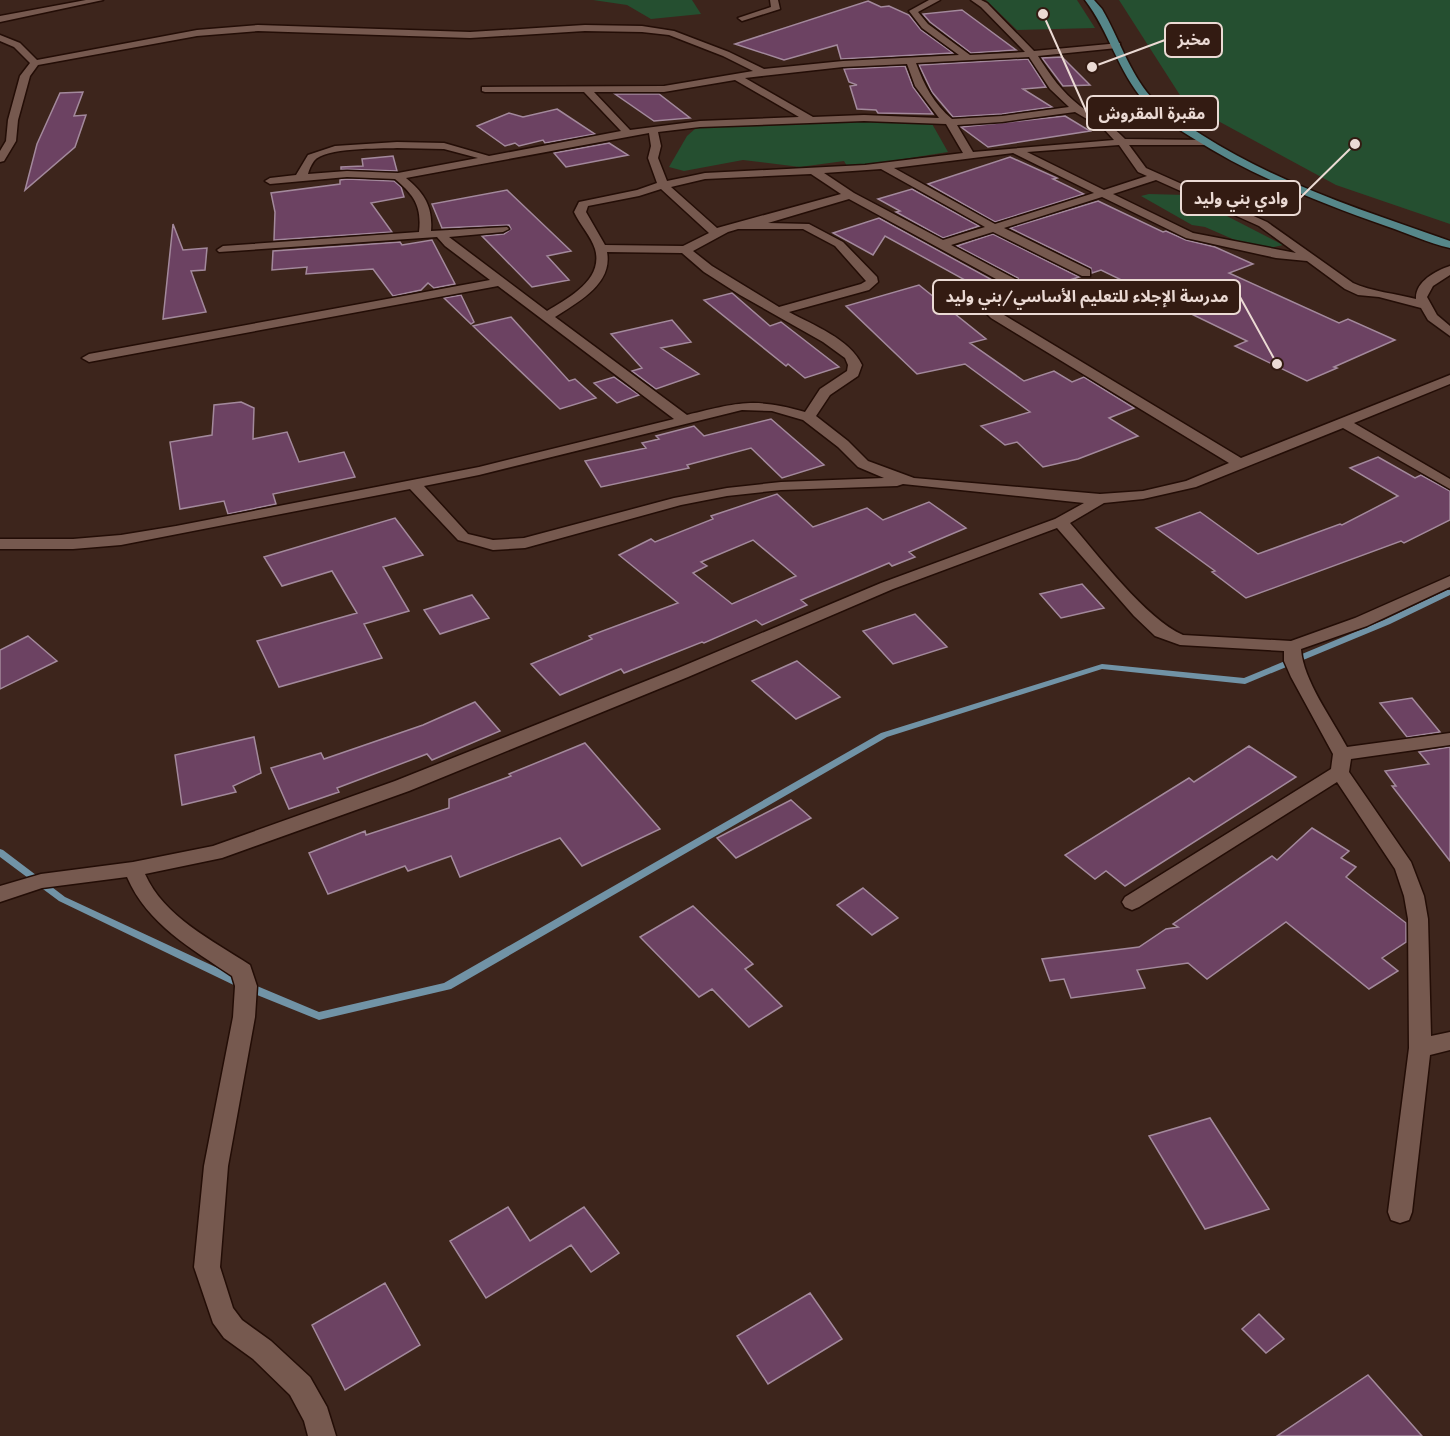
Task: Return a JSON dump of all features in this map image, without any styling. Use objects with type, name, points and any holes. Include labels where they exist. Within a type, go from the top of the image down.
[{"type":"main road","points":[[1089,0],[1099,11],[1142,92],[1154,105],[1204,142],[1299,190],[1450,245]]},
{"type":"street","points":[[0,19],[99,0]]},
{"type":"street","points":[[742,18],[774,9],[777,7],[774,0]]},
{"type":"street","points":[[936,0],[913,11],[925,26],[967,57]]},
{"type":"street","points":[[975,0],[984,5],[1032,54],[1053,87],[1077,109],[1107,127],[1122,142],[1142,170],[1263,224],[1340,282],[1356,290],[1424,305]]},
{"type":"street","points":[[0,159],[10,141],[25,76],[28,69],[35,63],[197,33],[239,29],[470,35],[614,28],[642,29],[671,33],[726,54],[763,72]]},
{"type":"street","points":[[0,38],[16,45],[35,63]]},
{"type":"street","points":[[484,89],[664,89],[763,72],[910,60],[1032,54],[1117,45]]},
{"type":"street","points":[[910,60],[926,95],[938,112],[950,122],[970,156]]},
{"type":"street","points":[[737,77],[811,120]]},
{"type":"street","points":[[587,90],[628,133]]},
{"type":"street","points":[[270,181],[347,174],[398,176],[628,133],[717,123],[897,118],[950,122],[1002,119],[1077,109]]},
{"type":"street","points":[[653,130],[656,146],[653,158],[663,185],[716,233]]},
{"type":"street","points":[[546,316],[578,296],[593,282],[602,266],[601,248],[580,212],[583,204],[639,193],[705,176],[883,166],[1014,150],[1122,142],[1204,142]]},
{"type":"street","points":[[302,177],[311,157],[321,151],[340,148],[430,145],[462,149],[487,158]]},
{"type":"street","points":[[1014,150],[1190,236],[1276,254],[1308,258]]},
{"type":"street","points":[[883,166],[993,227],[1086,273]]},
{"type":"street","points":[[812,170],[850,195],[1013,284],[1014,289],[990,303],[989,310],[995,315],[1242,465]]},
{"type":"street","points":[[398,176],[420,196],[427,215],[425,234]]},
{"type":"street","points":[[942,244],[1156,177]]},
{"type":"street","points":[[601,248],[685,250],[716,233],[850,195]]},
{"type":"street","points":[[738,226],[804,226],[839,244],[871,277],[872,282],[865,287],[778,311]]},
{"type":"street","points":[[223,250],[503,229]]},
{"type":"street","points":[[441,235],[686,421]]},
{"type":"street","points":[[685,250],[708,269],[828,339],[851,356],[855,365],[853,373],[825,392],[808,417]]},
{"type":"street","points":[[1450,270],[1434,278],[1424,288],[1421,297],[1432,317],[1450,332]]},
{"type":"street","points":[[89,358],[500,282]]},
{"type":"street","points":[[414,484],[463,537],[493,544],[525,543],[679,501],[727,492],[848,482],[914,482],[1100,499],[1153,493],[1191,484],[1450,379]]},
{"type":"street","points":[[0,544],[73,544],[122,540],[479,471],[742,406],[773,407],[808,417],[843,444],[863,464],[885,474],[914,482]]},
{"type":"street","points":[[1345,423],[1450,485]]},
{"type":"street","points":[[0,894],[40,881],[133,869],[215,853],[402,786],[682,673],[887,586],[1060,522],[1100,499]]},
{"type":"street","points":[[1060,522],[1140,612],[1161,632],[1180,640],[1292,646],[1361,622],[1450,581]]},
{"type":"street","points":[[1292,646],[1293,661],[1341,763],[1404,867],[1414,896],[1418,919],[1420,1048],[1400,1212]]},
{"type":"street","points":[[1132,902],[1341,763],[1450,739]]},
{"type":"street","points":[[133,869],[138,886],[162,915],[242,971],[246,986],[244,1017],[216,1166],[207,1267],[222,1314],[233,1329],[262,1350],[300,1386],[317,1417],[322,1436]]},
{"type":"street","points":[[1420,1048],[1450,1041]]},
{"type":"green space","points":[[593,0],[692,0],[701,14],[651,19],[627,5]]},
{"type":"green space","points":[[986,0],[1077,0],[1095,28],[1017,30]]},
{"type":"green space","points":[[1119,0],[1450,0],[1450,224],[1336,185],[1185,103]]},
{"type":"green space","points":[[931,122],[948,152],[859,166],[847,166],[844,161],[800,167],[743,160],[684,171],[669,167],[687,136],[696,128],[738,123]]},
{"type":"green space","points":[[1149,194],[1186,195],[1283,245],[1266,249],[1251,247],[1205,227],[1192,225],[1141,196]]},
{"type":"building","points":[[868,1],[881,7],[889,6],[909,15],[921,30],[953,53],[841,59],[837,45],[784,60],[735,44]]},
{"type":"building","points":[[962,10],[1016,50],[971,53],[923,14]]},
{"type":"building","points":[[1062,57],[1090,85],[1063,86],[1042,58]]},
{"type":"building","points":[[1028,59],[1046,87],[1023,89],[1052,107],[1002,114],[953,117],[932,92],[919,65]]},
{"type":"building","points":[[905,66],[913,87],[933,114],[878,113],[876,110],[857,109],[850,86],[857,85],[849,82],[844,69]]},
{"type":"building","points":[[83,92],[74,116],[86,115],[75,147],[25,190],[37,144],[60,93]]},
{"type":"building","points":[[615,94],[659,94],[690,118],[654,121]]},
{"type":"building","points":[[557,109],[595,134],[545,143],[543,140],[519,146],[515,143],[505,146],[477,126],[509,113],[523,117]]},
{"type":"building","points":[[1065,116],[1090,131],[988,147],[961,127]]},
{"type":"building","points":[[609,143],[628,155],[566,167],[554,153]]},
{"type":"building","points":[[393,156],[397,171],[341,169],[341,167],[363,166],[362,159]]},
{"type":"building","points":[[1010,157],[1057,178],[1053,179],[1084,194],[995,222],[928,184]]},
{"type":"building","points":[[340,180],[394,181],[401,187],[404,197],[371,203],[392,232],[274,240],[275,212],[271,193],[340,184]]},
{"type":"building","points":[[912,189],[979,226],[943,238],[896,212],[900,211],[878,199]]},
{"type":"building","points":[[507,190],[571,251],[547,256],[569,280],[532,287],[482,236],[504,234],[511,229],[509,225],[442,228],[432,204]]},
{"type":"building","points":[[1098,201],[1163,232],[1215,247],[1253,264],[1229,273],[1339,323],[1348,319],[1395,340],[1307,381],[1235,346],[1247,341],[1101,270],[1092,273],[1091,268],[1010,228]]},
{"type":"building","points":[[879,218],[1005,287],[992,295],[885,236],[873,255],[833,233]]},
{"type":"building","points":[[173,224],[183,250],[207,248],[205,270],[191,271],[206,312],[163,319]]},
{"type":"building","points":[[993,234],[1079,277],[1011,299],[1022,290],[1018,278],[957,246]]},
{"type":"building","points":[[432,240],[455,284],[434,288],[428,283],[421,290],[393,296],[373,269],[306,274],[307,267],[272,270],[273,251],[400,242],[402,245]]},
{"type":"building","points":[[919,285],[986,339],[970,343],[1024,381],[1054,371],[1072,382],[1084,377],[1134,408],[1109,418],[1138,436],[1078,459],[1043,467],[1017,442],[1005,445],[981,426],[1030,412],[965,364],[917,374],[846,306]]},
{"type":"building","points":[[732,293],[770,326],[781,322],[839,367],[805,378],[788,364],[786,366],[704,300]]},
{"type":"building","points":[[461,295],[474,322],[471,324],[444,298]]},
{"type":"building","points":[[511,317],[569,381],[575,379],[596,398],[560,409],[473,326]]},
{"type":"building","points":[[672,320],[691,342],[661,348],[699,374],[656,389],[632,371],[642,368],[611,334]]},
{"type":"building","points":[[614,377],[639,395],[617,403],[594,383]]},
{"type":"building","points":[[241,402],[254,408],[253,439],[287,432],[299,462],[344,452],[355,477],[273,494],[276,504],[228,514],[224,501],[180,509],[170,442],[212,435],[214,405]]},
{"type":"building","points":[[771,419],[824,465],[782,478],[751,448],[687,465],[689,468],[601,487],[585,461],[646,448],[642,443],[659,439],[656,436],[694,426],[704,436]]},
{"type":"building","points":[[1378,457],[1415,478],[1421,475],[1450,491],[1450,520],[1404,543],[1401,541],[1246,598],[1212,572],[1215,571],[1156,528],[1200,512],[1258,554],[1342,525],[1398,496],[1350,468]]},
{"type":"building","points":[[777,494],[813,527],[867,508],[883,520],[929,502],[966,528],[909,552],[915,557],[892,566],[889,563],[801,600],[807,605],[762,625],[756,620],[704,643],[624,673],[621,669],[560,695],[531,664],[592,639],[589,636],[678,603],[619,555],[651,539],[655,542],[713,519],[711,516]],"holes":[[[753,540],[796,576],[732,604],[693,573],[707,566],[701,562]]]},
{"type":"building","points":[[395,518],[423,555],[383,567],[409,611],[364,624],[382,658],[279,687],[257,641],[357,613],[332,571],[282,586],[264,557]]},
{"type":"building","points":[[1082,584],[1104,608],[1061,618],[1040,594]]},
{"type":"building","points":[[472,595],[489,618],[440,634],[424,610]]},
{"type":"building","points":[[915,614],[947,647],[893,664],[863,631]]},
{"type":"building","points":[[28,636],[57,661],[0,689],[0,650]]},
{"type":"building","points":[[797,661],[840,697],[796,719],[752,681]]},
{"type":"building","points":[[1412,698],[1440,732],[1407,737],[1380,703]]},
{"type":"building","points":[[475,702],[500,731],[432,760],[427,754],[337,788],[339,792],[289,809],[271,768],[321,753],[324,759],[423,725]]},
{"type":"building","points":[[254,737],[261,773],[233,786],[236,792],[182,805],[175,755]]},
{"type":"building","points":[[585,743],[660,829],[582,866],[560,838],[460,877],[451,856],[408,871],[405,866],[328,894],[309,853],[365,831],[366,835],[449,808],[449,799],[511,776],[509,774]]},
{"type":"building","points":[[1249,746],[1296,777],[1125,886],[1106,871],[1095,879],[1065,855],[1189,778],[1194,782]]},
{"type":"building","points":[[1450,747],[1450,861],[1392,786],[1396,786],[1385,771],[1429,764],[1419,752]]},
{"type":"building","points":[[791,800],[811,818],[736,858],[717,838]]},
{"type":"building","points":[[1312,828],[1349,851],[1341,858],[1356,867],[1346,877],[1406,923],[1406,942],[1382,958],[1398,971],[1369,989],[1286,922],[1207,979],[1188,963],[1137,970],[1145,988],[1071,998],[1064,979],[1050,981],[1042,959],[1139,947],[1166,929],[1178,927],[1173,924],[1272,856],[1277,860]]},
{"type":"building","points":[[863,888],[898,918],[872,935],[837,905]]},
{"type":"building","points":[[693,906],[753,964],[745,969],[782,1006],[749,1027],[712,989],[699,997],[640,937]]},
{"type":"building","points":[[1210,1118],[1269,1209],[1205,1229],[1149,1136]]},
{"type":"building","points":[[508,1207],[530,1241],[584,1207],[619,1253],[591,1272],[571,1245],[486,1298],[450,1241]]},
{"type":"building","points":[[385,1283],[420,1345],[345,1390],[312,1325]]},
{"type":"building","points":[[810,1293],[842,1339],[768,1384],[737,1336]]},
{"type":"building","points":[[1259,1314],[1284,1339],[1266,1353],[1242,1329]]},
{"type":"building","points":[[1368,1375],[1422,1436],[1277,1436]]},
{"type":"waterway","points":[[0,852],[62,899],[246,986],[319,1016],[447,986],[884,735],[1102,666],[1245,681],[1387,622],[1450,592]]},
{"type":"place","name":"مقبرة المقروش","points":[[1043,14]]},
{"type":"place","name":"مخبز","points":[[1092,67]]},
{"type":"place","name":"وادي بني وليد","points":[[1355,144]]},
{"type":"place","name":"مدرسة الإجلاء للتعليم الأساسي/بني وليد","points":[[1277,364]]}]
